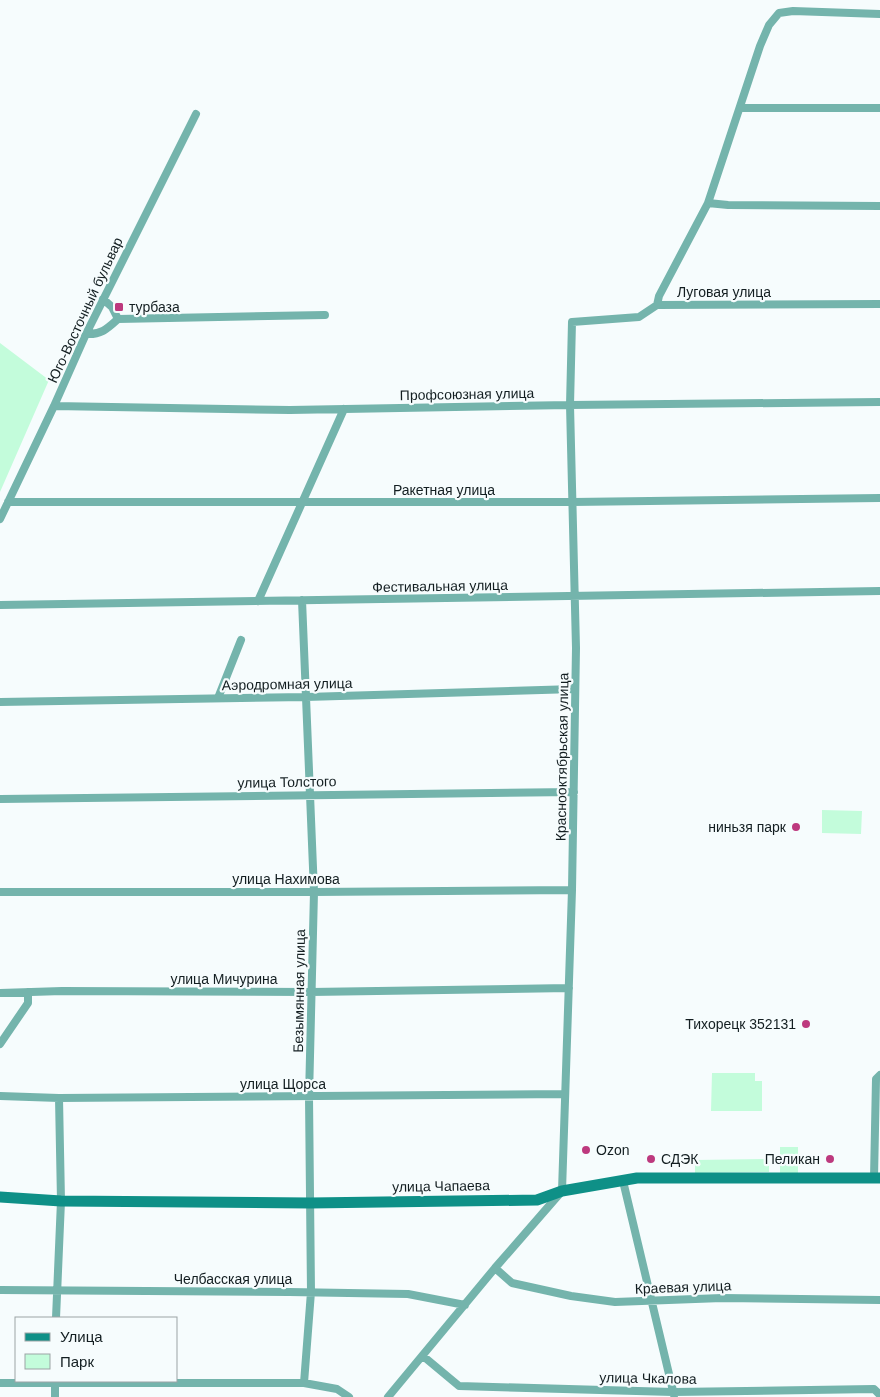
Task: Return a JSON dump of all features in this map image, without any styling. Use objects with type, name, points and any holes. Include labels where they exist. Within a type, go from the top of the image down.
[{"type":"main road","name":"улица Чапаева","points":[[0,1197],[61,1201],[310,1203],[537,1200],[562,1191],[637,1178],[877,1178]]},
{"type":"street","points":[[657,305],[659,296],[708,203],[760,46],[769,25],[779,13],[793,11],[880,14]]},
{"type":"street","points":[[740,108],[880,108]]},
{"type":"street","name":"Юго-Восточный бульвар","points":[[0,519],[86,334],[196,114]]},
{"type":"street","points":[[708,203],[728,205],[880,206]]},
{"type":"street","points":[[103,300],[112,308],[118,319]]},
{"type":"street","name":"Луговая улица","points":[[572,322],[639,317],[657,305],[880,304]]},
{"type":"street","points":[[86,334],[96,335],[106,330],[118,319],[325,315]]},
{"type":"street","name":"Краснооктябрьская улица","points":[[562,1191],[574,792],[575,689],[570,405],[572,322]]},
{"type":"street","name":"Профсоюзная улица","points":[[54,406],[290,410],[880,402]]},
{"type":"street","points":[[258,601],[344,409]]},
{"type":"street","name":"Ракетная улица","points":[[8,502],[573,502],[880,498]]},
{"type":"street","name":"Фестивальная улица","points":[[0,605],[880,591]]},
{"type":"street","name":"Безымянная улица","points":[[302,600],[314,892],[310,1097],[311,1292],[304,1383]]},
{"type":"street","points":[[218,698],[241,640]]},
{"type":"street","name":"Аэродромная улица","points":[[0,702],[306,697],[575,689]]},
{"type":"street","name":"улица Толстого","points":[[0,799],[574,792]]},
{"type":"street","name":"улица Нахимова","points":[[0,892],[572,890]]},
{"type":"street","name":"улица Мичурина","points":[[0,993],[311,992],[568,988]]},
{"type":"street","points":[[0,1044],[28,1003],[28,992]]},
{"type":"street","points":[[877,1178],[876,1079],[880,1076]]},
{"type":"street","name":"улица Щорса","points":[[0,1096],[59,1098],[566,1094]]},
{"type":"street","points":[[56,1317],[61,1201],[59,1098]]},
{"type":"street","points":[[622,1181],[674,1394]]},
{"type":"street","points":[[388,1397],[562,1191]]},
{"type":"street","name":"Краевая улица","points":[[495,1268],[512,1283],[571,1296],[615,1302],[722,1298],[880,1300]]},
{"type":"street","name":"Челбасская улица","points":[[0,1290],[408,1294],[465,1305]]},
{"type":"street","name":"улица Чкалова","points":[[423,1356],[459,1386],[674,1394],[874,1389],[880,1395]]},
{"type":"street","points":[[0,1383],[28,1382]]},
{"type":"street","points":[[55,1382],[55,1397]]},
{"type":"street","points":[[178,1382],[304,1383],[337,1389],[348,1397]]},
{"type":"green space","points":[[0,343],[49,380],[0,492]]},
{"type":"green space","points":[[822,810],[862,811],[861,834],[822,833]]},
{"type":"green space","points":[[712,1073],[755,1073],[755,1081],[762,1081],[762,1111],[711,1111]]},
{"type":"green space","points":[[780,1147],[798,1147],[798,1173],[780,1173]]},
{"type":"green space","points":[[769,1159],[769,1172],[695,1173],[695,1160]]},
{"type":"place","name":"турбаза","points":[[119,307]]},
{"type":"place","name":"ниньзя парк","points":[[796,827]]},
{"type":"place","name":"Тихорецк 352131","points":[[806,1024]]},
{"type":"place","name":"Ozon","points":[[586,1150]]},
{"type":"place","name":"СДЭК","points":[[651,1159]]},
{"type":"place","name":"Пеликан","points":[[830,1159]]}]
